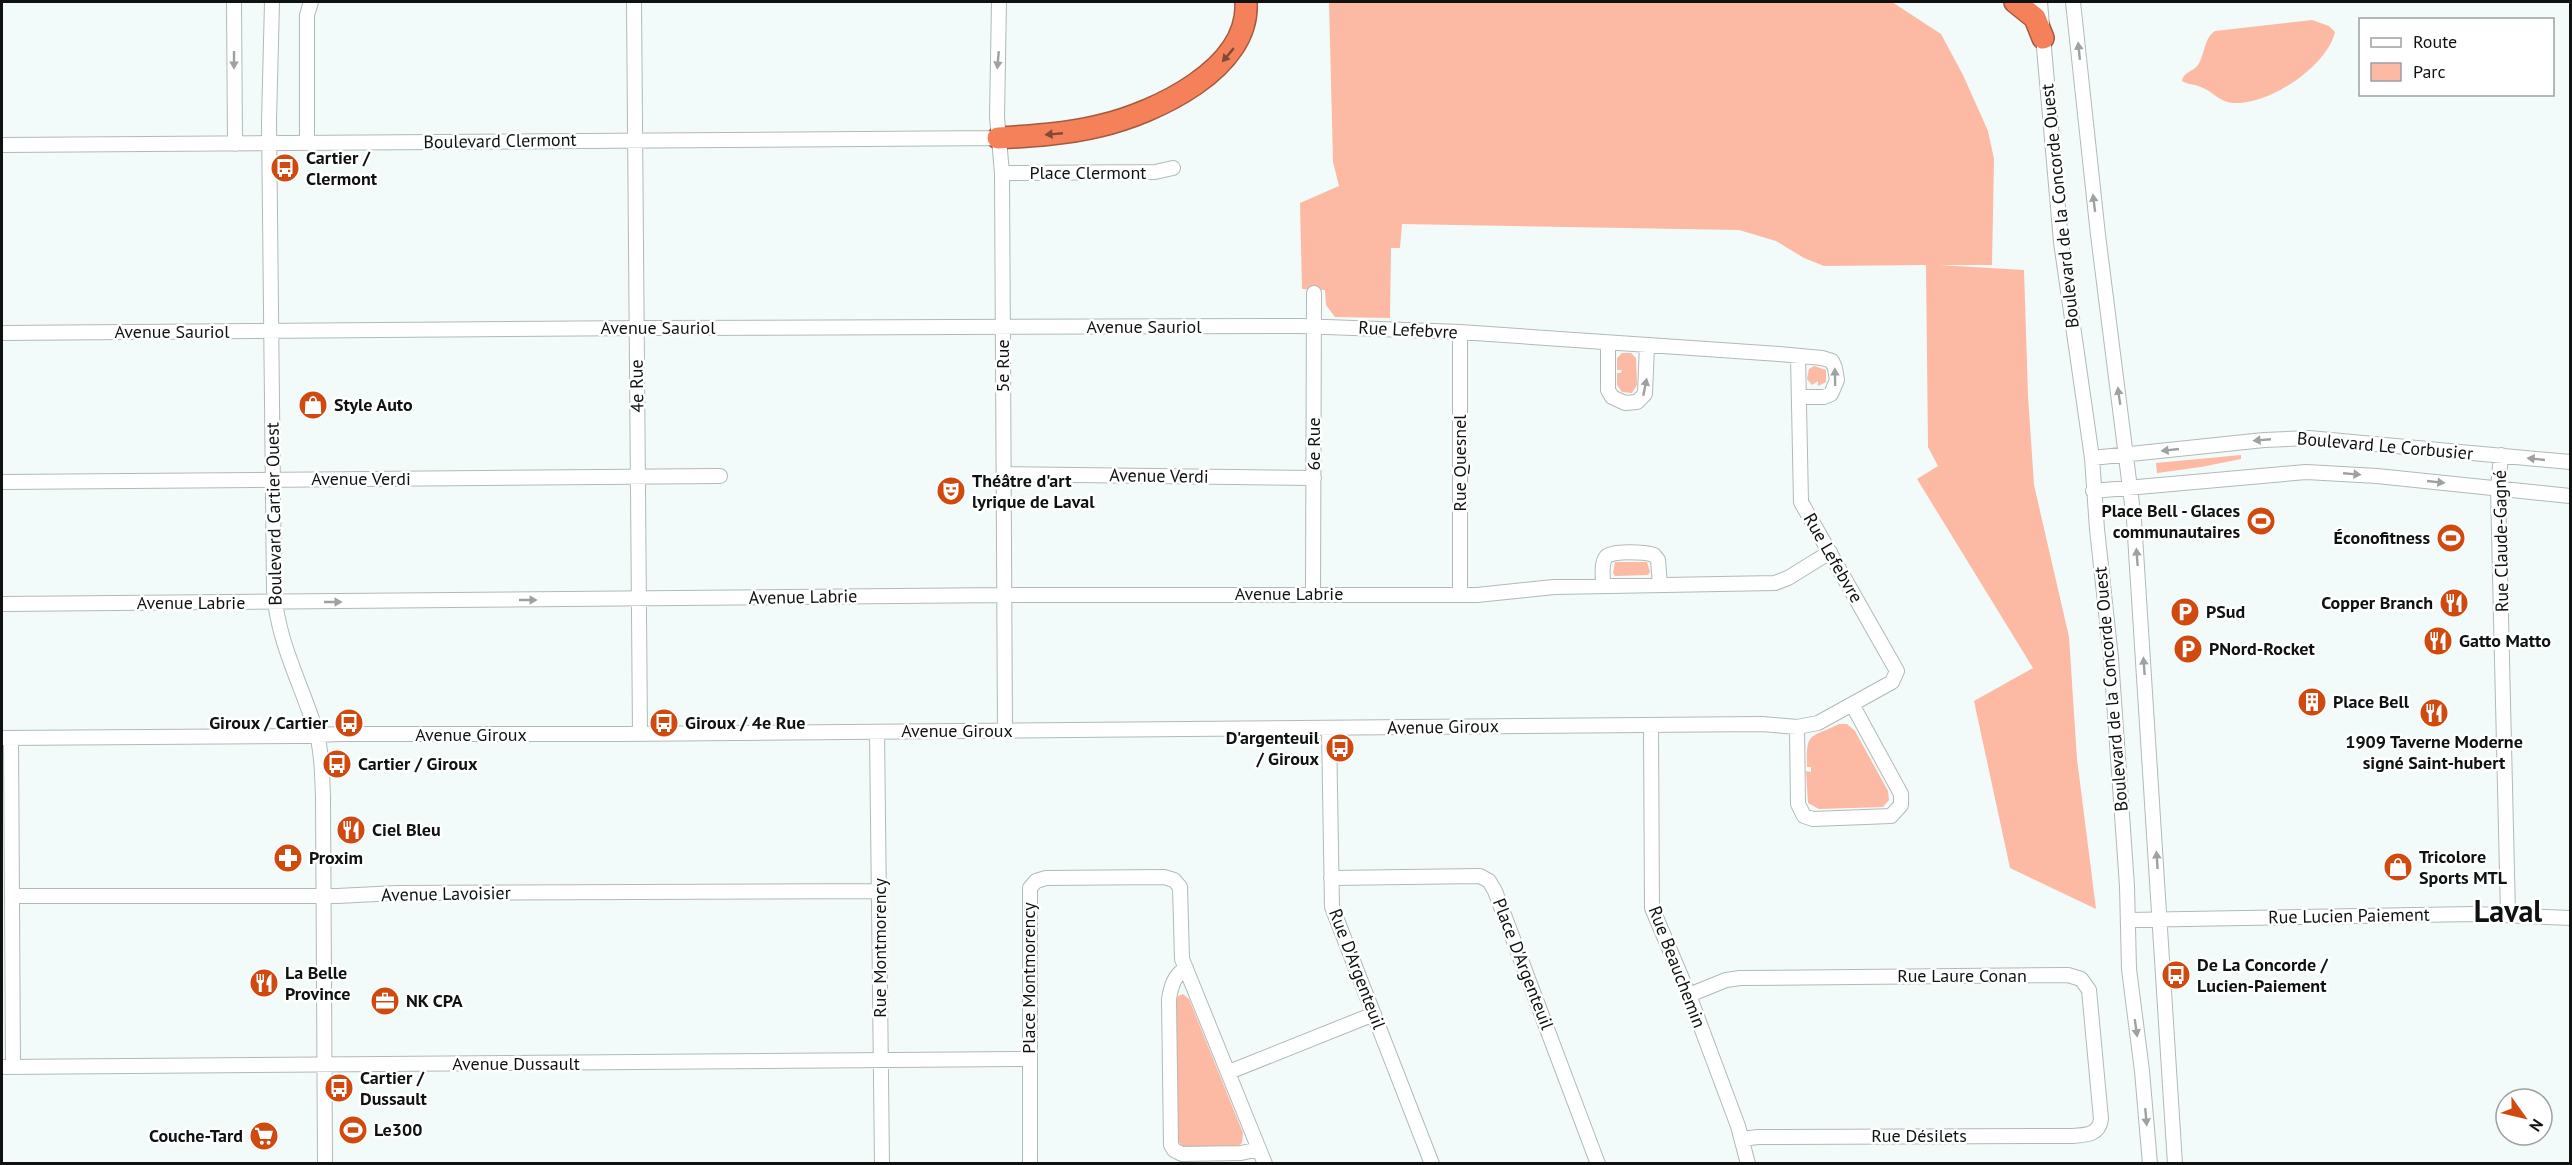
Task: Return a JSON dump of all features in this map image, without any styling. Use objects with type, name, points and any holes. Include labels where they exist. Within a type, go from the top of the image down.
[{"type":"highway","points":[[998,138],[1065,133],[1099,126],[1131,117],[1172,97],[1209,73],[1228,56],[1243,29],[1246,2]]},
{"type":"highway","points":[[2015,2],[2035,18],[2043,38]]},
{"type":"street","points":[[234,2],[235,144]]},
{"type":"street","name":"Boulevard Cartier Ouest","points":[[272,2],[269,143],[275,602],[285,651],[316,735],[323,785],[325,1164]]},
{"type":"street","points":[[307,143],[307,15],[311,2]]},
{"type":"street","name":"4e Rue","points":[[634,2],[640,734]]},
{"type":"street","name":"5e Rue","points":[[999,2],[1000,36],[996,75],[998,138],[1002,173],[1005,731]]},
{"type":"street","name":"Boulevard de la Concorde Ouest","points":[[2040,2],[2061,242],[2092,458],[2093,490],[2111,658],[2128,920],[2130,986],[2142,1071],[2150,1164]]},
{"type":"street","name":"Boulevard de la Concorde Ouest","points":[[2073,2],[2098,235],[2131,487],[2175,1164]]},
{"type":"street","name":"Boulevard Clermont","points":[[2,145],[998,138]]},
{"type":"street","name":"Place Clermont","points":[[1002,173],[1155,172],[1173,168]]},
{"type":"street","name":"6e Rue","points":[[1313,594],[1314,293]]},
{"type":"street","name":"Avenue Sauriol","points":[[2,333],[1315,326]]},
{"type":"street","name":"Rue Lefebvre","points":[[1315,326],[1461,332],[1798,356],[1827,359],[1834,364],[1836,385],[1831,394],[1824,397],[1799,397]]},
{"type":"street","name":"Rue Quesnel","points":[[1460,595],[1461,332]]},
{"type":"street","points":[[1608,343],[1608,390],[1612,398],[1625,403],[1637,402],[1645,394],[1647,345]]},
{"type":"street","name":"Rue Lefebvre","points":[[1798,356],[1801,502],[1895,664],[1897,675]]},
{"type":"street","name":"Boulevard Le Corbusier","points":[[2092,458],[2264,440],[2309,438],[2571,462]]},
{"type":"street","name":"Rue Claude-Gagné","points":[[2501,455],[2498,489],[2508,915]]},
{"type":"street","name":"Boulevard Le Corbusier","points":[[2093,490],[2306,472],[2350,474],[2571,496]]},
{"type":"street","name":"Avenue Verdi","points":[[1004,474],[1314,478]]},
{"type":"street","name":"Avenue Verdi","points":[[2,482],[720,477]]},
{"type":"street","points":[[1603,586],[1604,561],[1608,555],[1615,552],[1654,555],[1658,560],[1660,585]]},
{"type":"street","name":"Avenue Labrie","points":[[2,604],[1005,595],[1460,595],[1545,588],[1775,583],[1788,578],[1830,552]]},
{"type":"street","name":"Avenue Giroux","points":[[6,738],[1770,724],[1797,727],[1818,723],[1853,706],[1892,682],[1897,675]]},
{"type":"street","points":[[1797,727],[1798,804],[1801,814],[1813,819],[1887,818],[1899,809],[1901,794],[1853,706]]},
{"type":"street","name":"Rue Beauchemin","points":[[1651,726],[1651,900],[1742,1139],[1748,1164]]},
{"type":"street","name":"Rue D'Argenteuil","points":[[1329,729],[1331,898],[1335,916],[1432,1164]]},
{"type":"street","name":"Rue Montmorency","points":[[878,732],[882,1164]]},
{"type":"street","points":[[6,738],[12,896],[7,1067]]},
{"type":"street","name":"Place D'Argenteuil","points":[[1331,878],[1480,876],[1489,880],[1496,891],[1598,1164]]},
{"type":"street","name":"Place Montmorency","points":[[1030,1164],[1030,888],[1036,881],[1046,878],[1133,877],[1164,877],[1174,880],[1181,891],[1181,956],[1265,1164]]},
{"type":"street","name":"Avenue Lavoisier","points":[[12,896],[880,891]]},
{"type":"street","name":"Rue Lucien Paiement","points":[[2128,920],[2508,915],[2571,918]]},
{"type":"street","points":[[1186,968],[1177,976],[1170,995],[1172,1148],[1182,1154],[1241,1153],[1259,1149]]},
{"type":"street","name":"Rue Laure Conan","points":[[1689,995],[1733,978],[2078,977],[2086,983],[2090,998],[2100,1119],[2095,1131]]},
{"type":"street","points":[[1228,1072],[1374,1014]]},
{"type":"street","name":"Avenue Dussault","points":[[7,1067],[881,1062],[1030,1059]]},
{"type":"street","name":"Rue Désilets","points":[[1742,1139],[1758,1137],[2079,1135],[2095,1131]]},
{"type":"green space","points":[[1329,2],[1892,2],[1941,34],[1963,75],[1988,131],[1994,159],[1992,265],[1939,265],[2024,270],[2028,396],[2034,485],[2069,637],[2077,759],[2096,909],[2010,868],[1974,701],[2033,668],[1917,479],[1938,466],[1928,447],[1926,265],[1824,266],[1804,258],[1776,241],[1739,230],[1402,224],[1400,248],[1391,248],[1390,318],[1335,317],[1326,305],[1325,290],[1302,289],[1300,203],[1339,186],[1333,162]]},
{"type":"green space","points":[[2312,20],[2329,26],[2335,32],[2330,45],[2309,70],[2280,90],[2249,102],[2230,103],[2221,100],[2207,90],[2182,81],[2184,76],[2198,65],[2211,34],[2215,31]]},
{"type":"green space","points":[[1622,353],[1631,353],[1636,358],[1637,385],[1632,393],[1622,392],[1617,385],[1617,373],[1621,373],[1622,370],[1617,370],[1617,358]]},
{"type":"green space","points":[[1814,366],[1826,370],[1826,382],[1818,386],[1818,381],[1812,385],[1807,379],[1809,369]]},
{"type":"green space","points":[[2241,455],[2241,459],[2157,473],[2156,463]]},
{"type":"green space","points":[[1615,562],[1647,562],[1650,572],[1648,575],[1615,576],[1613,573]]},
{"type":"green space","points":[[1839,724],[1847,724],[1855,731],[1888,791],[1889,800],[1883,807],[1819,809],[1808,803],[1806,771],[1811,772],[1811,767],[1807,767],[1809,741],[1816,734]]},
{"type":"green space","points":[[1183,994],[1189,999],[1243,1133],[1242,1143],[1237,1147],[1184,1147],[1177,1141],[1175,1001]]},
{"type":"place","name":"Cartier / Clermont","points":[[285,168]]},
{"type":"place","name":"Style Auto","points":[[313,405]]},
{"type":"place","name":"Théâtre d'art lyrique de Laval","points":[[951,491]]},
{"type":"place","name":"Place Bell - Glaces communautaires","points":[[2261,521]]},
{"type":"place","name":"Éconofitness","points":[[2451,538]]},
{"type":"place","name":"Copper Branch","points":[[2454,603]]},
{"type":"place","name":"PSud","points":[[2185,612]]},
{"type":"place","name":"Gatto Matto","points":[[2438,641]]},
{"type":"place","name":"PNord-Rocket","points":[[2188,649]]},
{"type":"place","name":"Place Bell","points":[[2312,702]]},
{"type":"place","name":"1909 Taverne Moderne signé Saint-hubert","points":[[2434,713]]},
{"type":"place","name":"Giroux / Cartier","points":[[349,723]]},
{"type":"place","name":"Giroux / 4e Rue","points":[[664,723]]},
{"type":"place","name":"D'argenteuil / Giroux","points":[[1340,748]]},
{"type":"place","name":"Cartier / Giroux","points":[[337,764]]},
{"type":"place","name":"Ciel Bleu","points":[[351,830]]},
{"type":"place","name":"Proxim","points":[[288,858]]},
{"type":"place","name":"Tricolore Sports MTL","points":[[2398,867]]},
{"type":"place","name":"De La Concorde / Lucien-Paiement","points":[[2176,975]]},
{"type":"place","name":"La Belle Province","points":[[264,983]]},
{"type":"place","name":"NK CPA","points":[[385,1001]]},
{"type":"place","name":"Cartier / Dussault","points":[[339,1088]]},
{"type":"place","name":"Le300","points":[[353,1130]]},
{"type":"place","name":"Couche-Tard","points":[[264,1136]]},
{"type":"district","name":"Laval","points":[[2508,912]]}]
